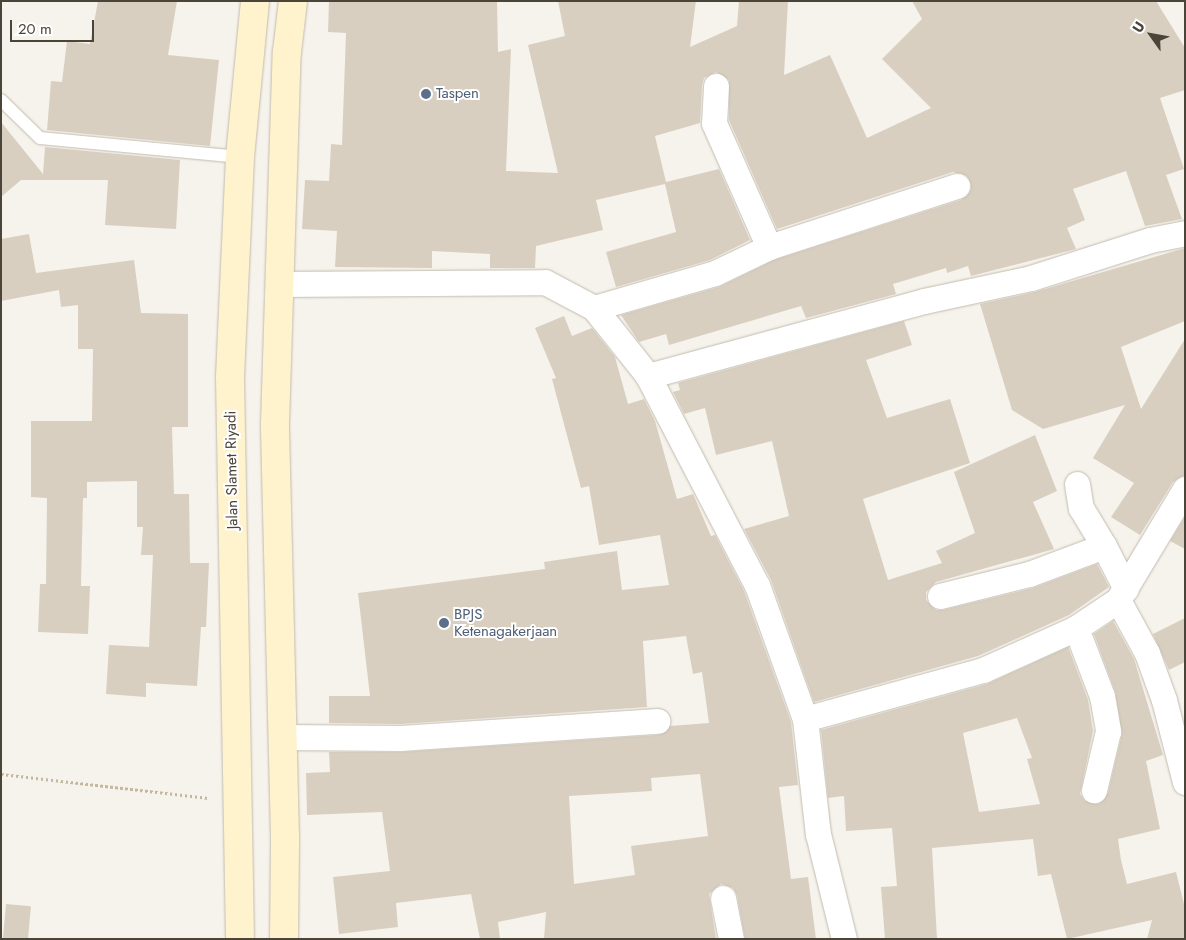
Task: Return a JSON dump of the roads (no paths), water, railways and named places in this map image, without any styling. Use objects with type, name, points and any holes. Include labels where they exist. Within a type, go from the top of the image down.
[{"type":"main road","name":"Jalan Slamet Riyadi","points":[[240,939],[230,377],[240,157],[255,1]]},
{"type":"main road","points":[[284,939],[283,737],[275,424],[278,284],[287,52],[293,1]]},
{"type":"main road","points":[[249,51],[287,52]]},
{"type":"street","points":[[716,86],[714,123],[769,247]]},
{"type":"street","points":[[594,308],[715,273],[769,247],[957,186]]},
{"type":"street","points":[[648,376],[924,301],[1030,278],[1150,240],[1185,233]]},
{"type":"street","points":[[278,284],[545,282],[594,308],[648,376],[757,585],[805,719],[818,834],[844,939]]},
{"type":"street","points":[[1076,484],[1081,508],[1104,546],[1147,653],[1161,692],[1185,782]]},
{"type":"street","points":[[805,719],[983,670],[1076,628],[1122,594],[1185,489]]},
{"type":"street","points":[[940,596],[1030,574],[1104,546]]},
{"type":"street","points":[[1076,628],[1102,696],[1108,731],[1094,790]]},
{"type":"street","points":[[283,737],[400,738],[657,721]]},
{"type":"street","points":[[723,898],[731,939]]},
{"type":"lane","points":[[1,100],[40,138],[240,157]]},
{"type":"place","name":"Taspen","points":[[426,94]]},
{"type":"place","name":"BPJS Ketenagakerjaan","points":[[444,623]]}]
